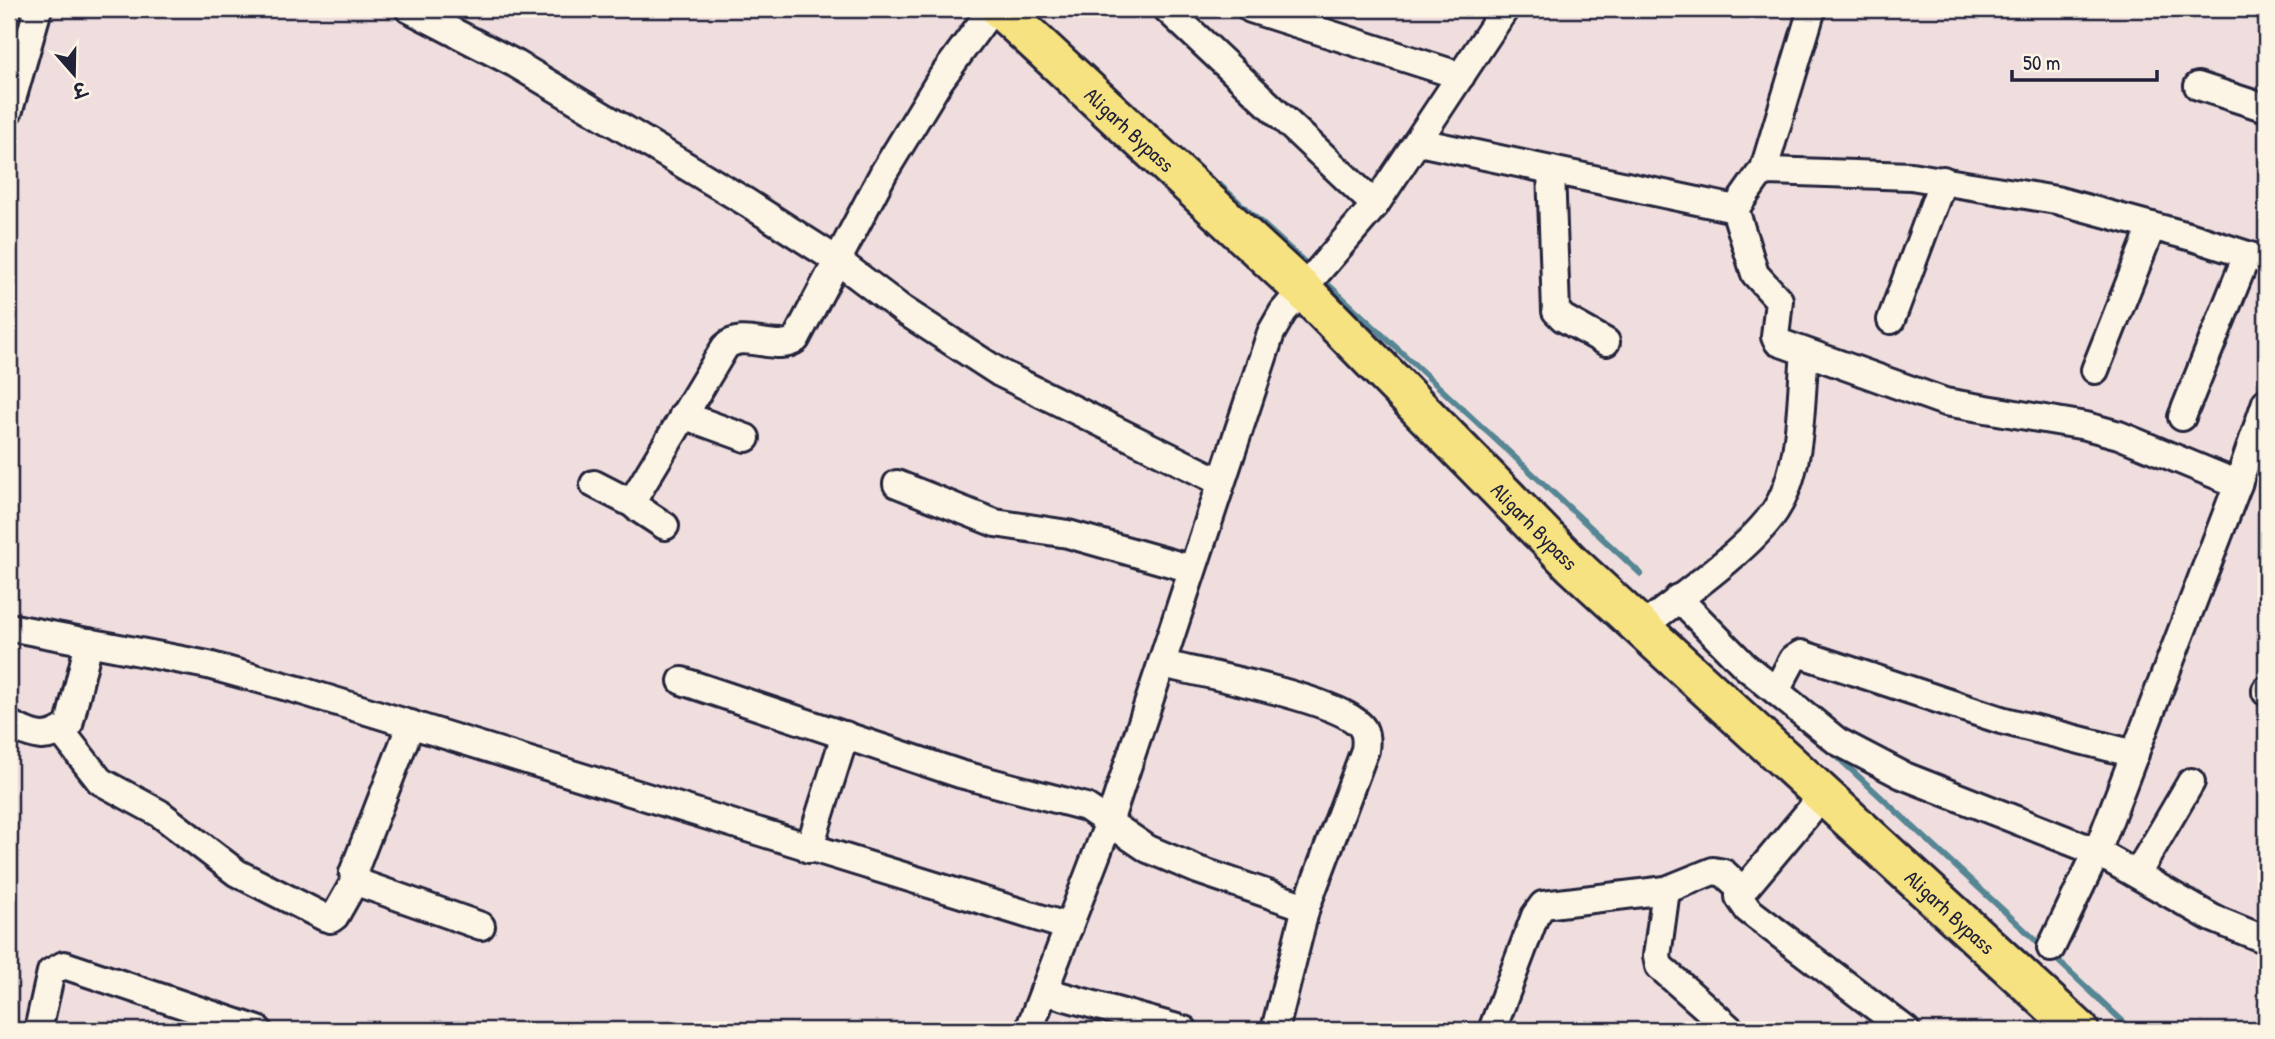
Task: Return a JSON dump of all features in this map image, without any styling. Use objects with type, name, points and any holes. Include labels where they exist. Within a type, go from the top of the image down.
[{"type":"highway","name":"Aligarh Bypass","points":[[1000,9],[1314,279],[1573,565],[2079,1030]]},
{"type":"street","points":[[9,110],[38,9]]},
{"type":"street","points":[[409,9],[516,64],[838,261],[903,310],[1000,373],[1221,482]]},
{"type":"street","points":[[633,504],[634,496],[729,343],[786,344],[796,339],[884,172],[940,80],[992,9]]},
{"type":"street","points":[[1167,9],[1375,205]]},
{"type":"street","points":[[1251,9],[1461,76]]},
{"type":"street","points":[[1028,1030],[1109,822],[1271,333],[1283,312],[1375,205],[1506,9]]},
{"type":"street","points":[[1735,209],[1763,172],[1812,9]]},
{"type":"street","points":[[2198,86],[2266,108]]},
{"type":"street","points":[[1419,142],[1735,209]]},
{"type":"street","points":[[1551,170],[1556,311],[1563,318],[1606,342]]},
{"type":"street","points":[[1763,172],[1943,180],[2056,200],[2257,258],[2182,417]]},
{"type":"street","points":[[1891,320],[1943,180]]},
{"type":"street","points":[[1735,209],[1755,274],[1779,300],[1775,340],[1945,402],[2086,426],[2119,435],[2238,484]]},
{"type":"street","points":[[2095,370],[2152,226]]},
{"type":"street","points":[[1642,628],[1758,533],[1775,510],[1785,490],[1794,455],[1805,353]]},
{"type":"street","points":[[2052,948],[2097,852],[2238,484],[2266,402]]},
{"type":"street","points":[[683,415],[746,438]]},
{"type":"street","points":[[594,484],[633,504],[665,526]]},
{"type":"street","points":[[897,484],[995,523],[1057,531],[1192,569]]},
{"type":"street","points":[[1678,598],[1728,650],[1837,741],[1902,775],[2097,852],[2211,918],[2266,940]]},
{"type":"street","points":[[9,627],[208,665],[411,724],[809,849],[1069,927]]},
{"type":"street","points":[[9,733],[9,724],[37,737],[50,737],[61,731],[73,715],[89,642]]},
{"type":"street","points":[[1776,691],[1793,659],[1801,654],[2001,720],[2135,754]]},
{"type":"street","points":[[1162,664],[1291,694],[1325,705],[1354,720],[1363,729],[1365,750],[1306,907],[1275,1030]]},
{"type":"street","points":[[682,681],[960,774],[1086,807],[1148,849],[1198,870],[1306,907]]},
{"type":"street","points":[[61,731],[100,781],[159,813],[237,873],[331,919],[356,879],[354,869],[411,724]]},
{"type":"street","points":[[809,849],[845,735]]},
{"type":"street","points":[[2137,874],[2191,782]]},
{"type":"street","points":[[1739,887],[1747,886],[1824,794]]},
{"type":"street","points":[[1492,1030],[1535,916],[1543,905],[1666,890],[1719,871],[1739,887],[1740,897],[1748,910],[1906,1030]]},
{"type":"street","points":[[356,879],[481,926]]},
{"type":"street","points":[[1666,890],[1657,956],[1659,966],[1731,1030]]},
{"type":"street","points":[[38,1030],[51,972],[64,965],[258,1030]]},
{"type":"street","points":[[1044,991],[1184,1030]]},
{"type":"waterway","points":[[1220,185],[1311,268]]},
{"type":"waterway","points":[[1321,278],[1641,574]]},
{"type":"waterway","points":[[1831,751],[2044,948]]},
{"type":"waterway","points":[[2052,955],[2132,1030]]}]
